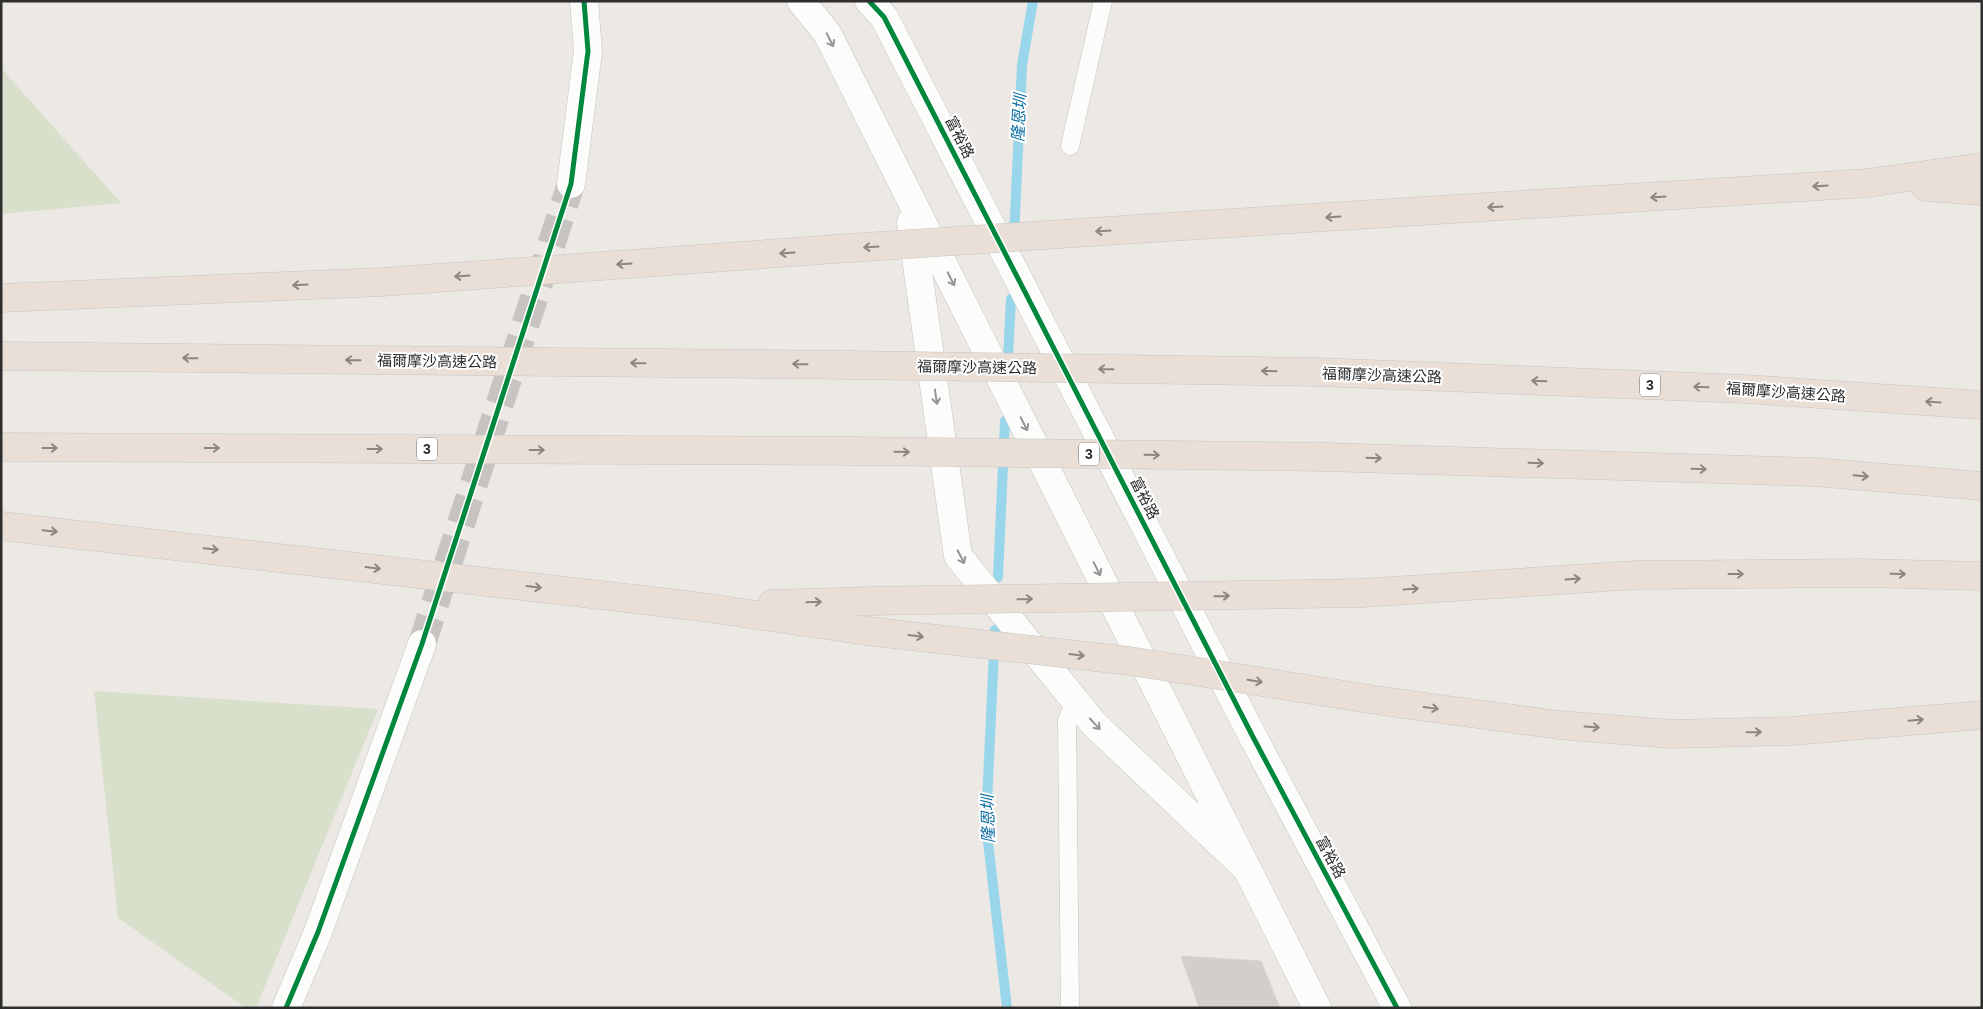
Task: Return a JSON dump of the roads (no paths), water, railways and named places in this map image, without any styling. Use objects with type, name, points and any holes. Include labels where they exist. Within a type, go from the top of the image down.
[{"type":"highway","points":[[1,298],[382,282],[1152,228],[1868,184],[1982,167]]},
{"type":"highway","points":[[1868,184],[1982,191]]},
{"type":"highway","name":"福爾摩沙高速公路","points":[[1,356],[1318,372],[1746,389],[1982,405]]},
{"type":"highway","name":"3","points":[[1,447],[854,451],[1325,456],[1814,472],[1982,486]]},
{"type":"highway","points":[[1,526],[695,606],[868,631],[1130,660],[1382,701],[1559,725],[1672,734],[1791,731],[1982,715]]},
{"type":"highway","points":[[695,606],[871,601],[1362,593],[1636,575],[1860,573],[1982,576]]},
{"type":"street","points":[[571,184],[588,51],[584,1]]},
{"type":"street","points":[[801,1],[827,33],[1250,871],[1317,1008]]},
{"type":"street","name":"富裕路","points":[[869,1],[884,17],[1253,736],[1397,1008]]},
{"type":"street","points":[[908,193],[958,556],[1094,724],[1250,871]]},
{"type":"street","points":[[286,1008],[318,932],[422,644]]},
{"type":"lane","points":[[1070,146],[1103,1]]},
{"type":"lane","points":[[1070,1008],[1067,720],[1076,702]]},
{"type":"waterway","name":"隆恩圳","points":[[1014,236],[1022,65],[1033,1]]},
{"type":"waterway","name":"隆恩圳","points":[[1008,358],[1011,299]]},
{"type":"waterway","name":"隆恩圳","points":[[998,577],[1005,421]]},
{"type":"waterway","name":"隆恩圳","points":[[995,630],[986,824],[1007,1008]]},
{"type":"tunnel","points":[[422,644],[571,184]]}]
